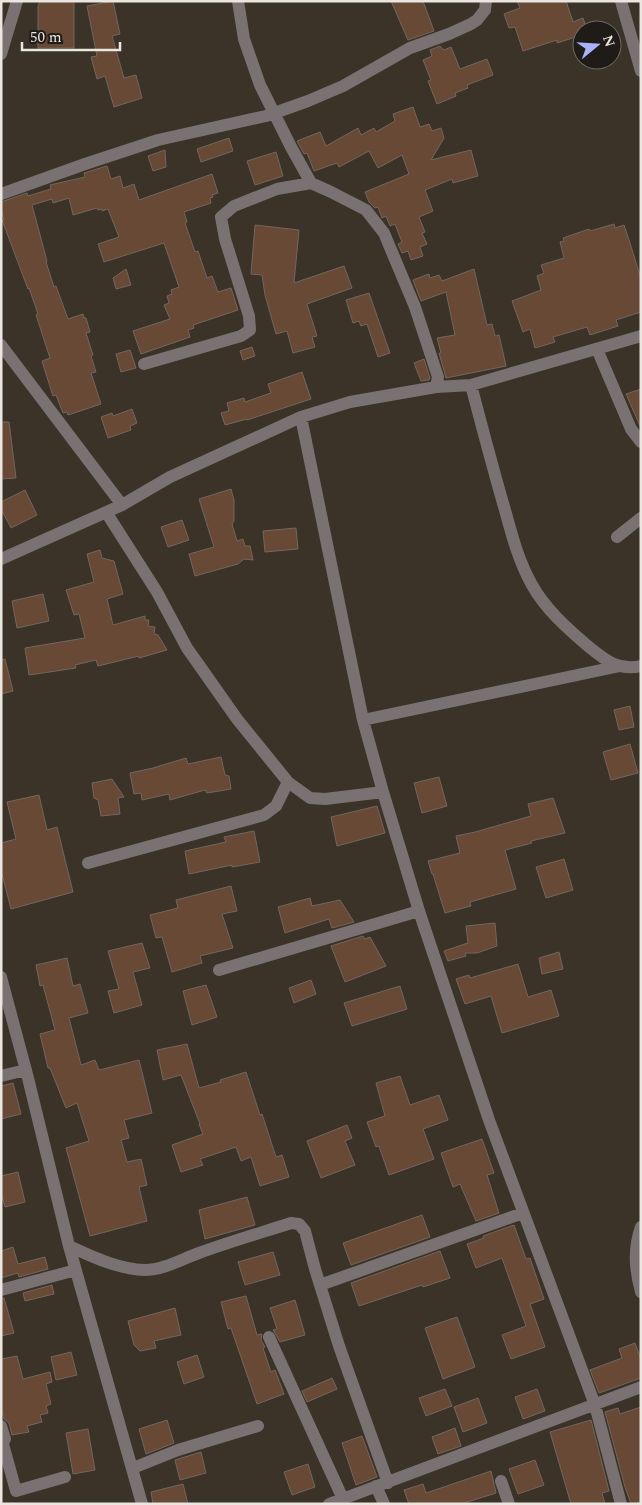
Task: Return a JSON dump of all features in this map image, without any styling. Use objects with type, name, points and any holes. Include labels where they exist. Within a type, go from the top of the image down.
[{"type":"street","points":[[1,54],[17,1]]},
{"type":"street","points":[[238,1],[244,39],[260,85],[311,183],[366,210],[384,233],[415,307],[438,377],[436,387]]},
{"type":"street","points":[[1,194],[158,140],[274,113],[308,101],[343,86],[410,48],[471,24],[485,10],[486,1]]},
{"type":"street","points":[[620,1],[641,71]]},
{"type":"street","points":[[144,364],[241,336],[250,330],[249,316],[225,239],[221,217],[234,206],[277,189],[311,183]]},
{"type":"street","points":[[1,559],[122,505],[170,477],[301,417],[350,402],[436,387],[471,384],[641,336]]},
{"type":"street","points":[[1,345],[122,505]]},
{"type":"street","points":[[597,349],[631,430],[641,442]]},
{"type":"street","points":[[471,384],[518,555],[533,586],[548,609],[576,636],[609,662],[622,666]]},
{"type":"street","points":[[301,417],[363,720],[382,792],[488,1120],[595,1405],[621,1504]]},
{"type":"street","points":[[106,512],[158,592],[187,648],[237,719],[288,782],[310,798],[325,799],[382,792]]},
{"type":"street","points":[[617,537],[641,518]]},
{"type":"street","points":[[363,720],[622,666],[641,666]]},
{"type":"street","points":[[88,863],[264,815],[276,806],[288,782]]},
{"type":"street","points":[[219,970],[419,911]]},
{"type":"street","points":[[1,977],[69,1246],[142,1504]]},
{"type":"street","points":[[1,1076],[26,1070]]},
{"type":"street","points":[[320,1285],[523,1212]]},
{"type":"street","points":[[69,1246],[125,1268],[147,1270],[168,1265],[291,1223],[299,1224],[305,1231],[382,1484],[384,1504]]},
{"type":"street","points":[[641,1227],[637,1238],[641,1292]]},
{"type":"street","points":[[1,1290],[76,1270]]},
{"type":"street","points":[[269,1337],[343,1498]]},
{"type":"street","points":[[330,1504],[641,1387]]},
{"type":"street","points":[[1,1426],[5,1440],[2,1445],[16,1491],[66,1477]]},
{"type":"street","points":[[132,1468],[178,1450],[258,1426]]},
{"type":"street","points":[[501,1481],[509,1504]]},
{"type":"building","points":[[40,1],[74,1],[74,48],[38,48],[38,6]]},
{"type":"building","points":[[113,1],[120,34],[112,36],[124,78],[136,75],[142,98],[114,107],[105,76],[97,79],[91,57],[97,56],[87,6]]},
{"type":"building","points":[[391,1],[423,1],[434,31],[408,40]]},
{"type":"building","points":[[517,1],[566,1],[572,20],[572,38],[557,43],[557,40],[523,51],[515,27],[509,28],[504,14],[520,8]]},
{"type":"building","points":[[440,46],[444,50],[451,47],[460,69],[487,59],[493,75],[467,85],[468,88],[455,93],[456,96],[437,104],[428,81],[431,80],[423,60],[432,56],[430,50]]},
{"type":"building","points":[[413,107],[420,127],[429,124],[432,131],[441,128],[444,138],[431,160],[471,150],[478,176],[453,183],[452,179],[425,190],[433,211],[419,217],[425,232],[422,233],[427,244],[420,247],[423,256],[411,260],[408,251],[402,253],[398,244],[402,242],[395,224],[390,226],[386,216],[382,218],[378,207],[375,208],[369,202],[365,192],[409,174],[402,155],[378,168],[369,151],[339,167],[337,163],[314,171],[307,153],[304,154],[297,141],[320,132],[326,146],[358,128],[361,135],[374,128],[376,132],[395,121],[393,114]]},
{"type":"building","points":[[229,138],[233,151],[201,162],[197,149]]},
{"type":"building","points":[[165,150],[166,167],[153,171],[148,156]]},
{"type":"building","points":[[276,152],[283,176],[255,185],[247,161]]},
{"type":"building","points":[[107,166],[111,179],[120,176],[123,188],[134,184],[139,200],[212,174],[218,193],[212,195],[213,197],[210,198],[211,203],[184,212],[187,222],[185,223],[195,252],[198,251],[207,278],[212,276],[218,292],[231,288],[238,310],[193,325],[194,328],[188,330],[190,337],[141,354],[133,331],[170,319],[164,305],[169,303],[167,296],[172,294],[171,290],[179,287],[164,243],[104,262],[98,244],[119,237],[108,209],[102,211],[102,209],[98,210],[97,208],[73,215],[69,198],[53,203],[52,199],[32,205],[46,262],[54,287],[56,286],[68,319],[83,314],[90,332],[86,333],[96,372],[91,373],[101,404],[68,415],[67,412],[63,413],[56,395],[53,396],[42,361],[50,358],[29,288],[2,220],[4,220],[1,202],[27,193],[28,196],[51,189],[50,185],[85,177],[84,173]]},
{"type":"building","points":[[614,224],[615,228],[624,225],[630,243],[641,279],[641,312],[616,320],[618,326],[590,335],[587,327],[553,337],[555,342],[535,348],[530,329],[523,332],[512,301],[541,290],[537,276],[544,273],[541,265],[564,258],[560,242],[564,241],[563,238],[589,229],[590,231]]},
{"type":"building","points":[[255,225],[299,230],[294,283],[344,266],[352,288],[307,304],[317,336],[312,337],[315,347],[293,353],[287,331],[276,334],[265,295],[262,275],[251,274]]},
{"type":"building","points":[[126,269],[131,285],[116,289],[113,278]]},
{"type":"building","points":[[474,269],[487,325],[492,324],[495,336],[499,335],[506,366],[446,378],[437,338],[455,335],[446,292],[421,301],[413,280],[429,274],[430,278],[439,275],[442,281]]},
{"type":"building","points":[[369,293],[390,353],[378,357],[367,324],[361,326],[359,321],[353,323],[346,300]]},
{"type":"building","points":[[252,347],[255,356],[243,360],[240,351]]},
{"type":"building","points":[[130,350],[136,368],[121,372],[116,354]]},
{"type":"building","points":[[424,359],[430,378],[429,380],[421,381],[414,363]]},
{"type":"building","points":[[302,372],[311,399],[247,420],[225,425],[221,413],[229,411],[227,403],[244,398],[245,402],[271,393],[268,384]]},
{"type":"building","points":[[641,389],[641,428],[626,394]]},
{"type":"building","points":[[132,409],[137,423],[130,426],[131,430],[108,438],[101,417],[112,413],[113,416]]},
{"type":"building","points":[[1,422],[9,422],[16,478],[1,479]]},
{"type":"building","points":[[231,489],[234,500],[234,521],[232,524],[237,541],[243,539],[245,546],[250,546],[253,560],[244,559],[238,564],[195,576],[189,554],[214,547],[199,499]]},
{"type":"building","points":[[25,490],[37,515],[11,528],[1,509],[1,502]]},
{"type":"building","points":[[182,520],[189,540],[168,547],[161,527]]},
{"type":"building","points":[[296,528],[298,549],[265,552],[263,531]]},
{"type":"building","points":[[100,550],[102,558],[114,561],[123,594],[107,599],[113,625],[145,616],[145,620],[149,620],[148,626],[155,627],[154,634],[158,635],[167,650],[98,666],[96,660],[75,665],[76,668],[29,675],[25,648],[85,638],[79,614],[74,615],[66,590],[94,582],[87,554]]},
{"type":"building","points":[[43,594],[49,621],[17,628],[12,601]]},
{"type":"building","points":[[5,659],[13,691],[1,694],[1,660]]},
{"type":"building","points":[[630,706],[634,727],[619,730],[614,710]]},
{"type":"building","points":[[630,744],[638,773],[611,780],[603,752]]},
{"type":"building","points":[[221,757],[225,775],[229,776],[231,789],[207,793],[205,790],[170,800],[169,794],[142,800],[141,793],[134,794],[130,773],[186,758],[188,764]]},
{"type":"building","points":[[439,777],[447,806],[422,813],[414,783]]},
{"type":"building","points":[[112,779],[124,797],[118,798],[120,814],[101,816],[98,800],[94,798],[92,783]]},
{"type":"building","points":[[39,795],[47,830],[57,827],[73,892],[11,909],[1,870],[1,843],[16,839],[7,802]]},
{"type":"building","points":[[553,798],[565,833],[531,841],[532,843],[505,850],[516,889],[470,902],[471,906],[445,913],[428,861],[460,853],[456,836],[531,816],[528,804]]},
{"type":"building","points":[[377,806],[385,833],[337,846],[331,817]]},
{"type":"building","points":[[254,831],[260,862],[232,867],[232,865],[189,874],[185,851],[226,842],[224,837]]},
{"type":"building","points":[[564,859],[573,890],[546,898],[536,867]]},
{"type":"building","points":[[231,886],[237,911],[222,914],[233,948],[200,956],[202,963],[172,972],[162,937],[156,938],[150,915],[178,908],[176,900]]},
{"type":"building","points":[[310,898],[312,906],[340,900],[354,922],[332,928],[329,919],[285,933],[278,907]]},
{"type":"building","points":[[495,923],[497,946],[477,953],[465,953],[466,956],[448,961],[444,951],[468,943],[466,926]]},
{"type":"building","points":[[363,936],[365,939],[370,937],[386,966],[345,982],[331,946]]},
{"type":"building","points":[[142,943],[150,968],[133,972],[142,1005],[114,1013],[108,991],[119,989],[108,951]]},
{"type":"building","points":[[559,952],[563,969],[542,974],[539,958]]},
{"type":"building","points":[[67,958],[73,986],[80,984],[88,1013],[69,1018],[81,1065],[95,1060],[99,1070],[139,1060],[152,1113],[124,1120],[129,1138],[121,1140],[127,1162],[141,1159],[147,1185],[139,1187],[147,1221],[90,1236],[66,1148],[89,1141],[77,1103],[66,1108],[50,1068],[48,1068],[40,1034],[55,1030],[43,985],[40,986],[36,965]]},
{"type":"building","points":[[518,964],[528,997],[551,990],[559,1016],[502,1033],[491,996],[465,1004],[456,979],[469,975],[470,978]]},
{"type":"building","points":[[311,980],[316,994],[294,1003],[289,988]]},
{"type":"building","points":[[206,985],[217,1017],[192,1025],[183,991]]},
{"type":"building","points":[[400,986],[407,1009],[352,1026],[344,1003]]},
{"type":"building","points":[[187,1044],[199,1088],[246,1072],[276,1157],[282,1155],[289,1177],[260,1186],[251,1157],[241,1161],[236,1147],[200,1159],[203,1165],[181,1172],[172,1145],[203,1134],[181,1075],[163,1080],[157,1050]]},
{"type":"building","points":[[400,1076],[410,1105],[439,1095],[448,1120],[423,1129],[434,1159],[389,1175],[379,1146],[376,1147],[367,1122],[385,1116],[376,1083]]},
{"type":"building","points":[[13,1083],[21,1114],[1,1119],[1,1086]]},
{"type":"building","points":[[347,1125],[352,1138],[345,1141],[355,1165],[321,1178],[307,1141]]},
{"type":"building","points":[[482,1139],[494,1173],[487,1175],[499,1213],[476,1221],[460,1184],[453,1187],[441,1153]]},
{"type":"building","points":[[18,1172],[25,1202],[5,1207],[1,1192],[1,1176]]},
{"type":"building","points":[[247,1197],[255,1225],[205,1239],[199,1210]]},
{"type":"building","points":[[422,1215],[430,1237],[351,1265],[343,1243]]},
{"type":"building","points":[[514,1225],[526,1259],[530,1258],[544,1299],[530,1304],[545,1347],[511,1359],[502,1335],[526,1326],[502,1258],[476,1268],[467,1244]]},
{"type":"building","points":[[13,1247],[18,1264],[45,1257],[48,1269],[19,1277],[18,1273],[1,1278],[1,1251]]},
{"type":"building","points":[[440,1251],[450,1278],[423,1287],[422,1285],[359,1306],[351,1283]]},
{"type":"building","points":[[273,1252],[280,1275],[245,1285],[238,1262]]},
{"type":"building","points":[[52,1285],[54,1294],[25,1301],[23,1293]]},
{"type":"building","points":[[246,1296],[257,1335],[262,1334],[261,1340],[265,1347],[263,1348],[271,1372],[275,1370],[284,1394],[257,1404],[231,1328],[228,1329],[221,1302]]},
{"type":"building","points":[[1,1298],[4,1298],[14,1333],[1,1336]]},
{"type":"building","points":[[295,1300],[305,1335],[280,1342],[273,1330],[277,1329],[270,1308]]},
{"type":"building","points":[[175,1308],[181,1335],[154,1341],[156,1348],[140,1351],[134,1345],[128,1321]]},
{"type":"building","points":[[457,1317],[475,1367],[443,1379],[425,1328]]},
{"type":"building","points":[[635,1343],[641,1359],[641,1378],[599,1393],[590,1370],[622,1358],[619,1349]]},
{"type":"building","points":[[71,1352],[77,1375],[56,1380],[51,1357]]},
{"type":"building","points":[[197,1355],[204,1377],[184,1384],[177,1362]]},
{"type":"building","points":[[17,1356],[23,1379],[50,1372],[52,1382],[46,1384],[51,1404],[46,1406],[48,1413],[40,1415],[42,1422],[27,1426],[29,1432],[12,1435],[9,1423],[4,1419],[1,1407],[1,1359]]},
{"type":"building","points":[[332,1378],[337,1389],[307,1402],[302,1391]]},
{"type":"building","points":[[445,1389],[452,1406],[426,1416],[419,1398]]},
{"type":"building","points":[[537,1389],[545,1411],[523,1419],[515,1397]]},
{"type":"building","points":[[478,1398],[487,1423],[463,1432],[454,1407]]},
{"type":"building","points":[[641,1407],[641,1502],[631,1504],[605,1412],[618,1408],[620,1414]]},
{"type":"building","points":[[167,1420],[174,1443],[146,1454],[139,1429]]},
{"type":"building","points":[[591,1420],[609,1491],[602,1493],[605,1504],[571,1504],[550,1432]]},
{"type":"building","points":[[455,1428],[461,1446],[438,1454],[432,1437]]},
{"type":"building","points":[[88,1429],[95,1470],[73,1474],[66,1433]]},
{"type":"building","points":[[362,1436],[377,1477],[356,1485],[342,1443]]},
{"type":"building","points":[[201,1452],[206,1473],[180,1480],[175,1460]]},
{"type":"building","points":[[535,1460],[544,1485],[518,1494],[509,1469]]},
{"type":"building","points":[[308,1464],[315,1487],[292,1495],[284,1472]]},
{"type":"building","points":[[491,1471],[496,1493],[461,1504],[409,1504],[404,1490],[423,1484],[426,1493]]},
{"type":"building","points":[[183,1484],[188,1504],[153,1504],[151,1492]]}]
